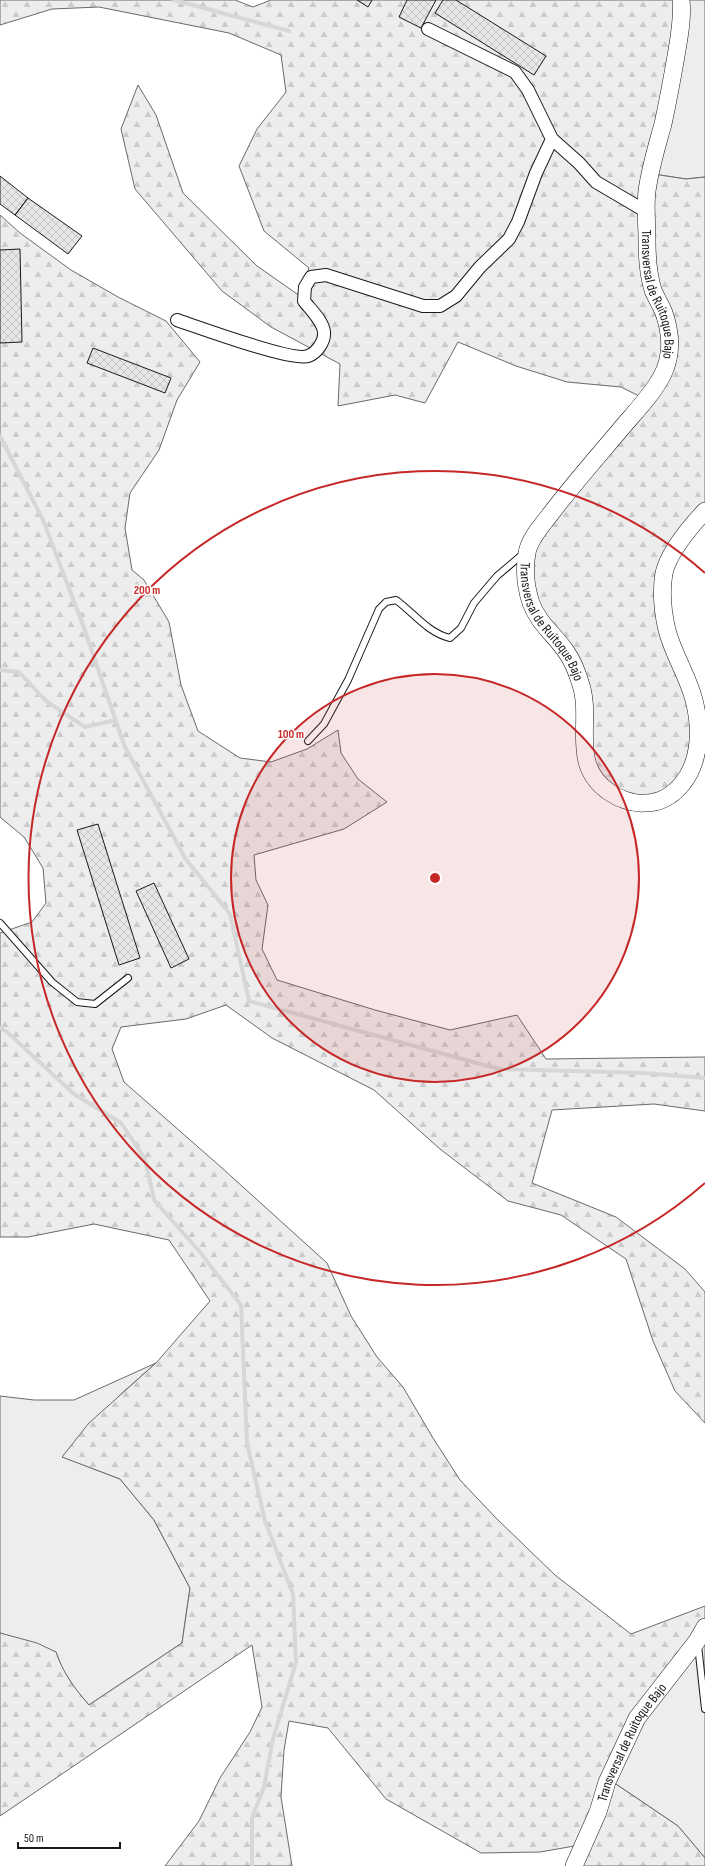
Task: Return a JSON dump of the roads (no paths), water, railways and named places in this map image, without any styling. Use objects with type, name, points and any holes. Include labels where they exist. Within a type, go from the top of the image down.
[{"type":"street","name":"Transversal de Ruitoque Bajo","points":[[681,0],[679,36],[668,102],[647,193],[647,265],[653,291],[664,313],[669,335],[669,354],[663,374],[645,402],[556,506],[540,528],[527,550],[526,573],[532,605],[539,618],[566,652],[575,668],[583,689],[585,709],[584,748],[587,764],[602,787],[614,795],[629,801],[646,803],[663,799],[676,791],[689,773],[694,762],[698,746],[698,727],[694,699],[677,661],[667,629],[663,598],[665,572],[676,547],[705,511]]},
{"type":"street","points":[[428,29],[515,72],[528,90],[552,139],[579,163],[596,182],[647,212]]},
{"type":"street","points":[[177,320],[288,356],[308,356],[320,346],[324,332],[304,301],[305,287],[311,277],[326,275],[423,306],[440,306],[456,296],[480,267],[509,239],[518,222],[536,173],[552,139]]},
{"type":"street","name":"Transversal de Ruitoque Bajo","points":[[574,1866],[598,1812],[610,1775],[638,1718],[702,1644]]},
{"type":"lane","points":[[308,741],[324,724],[363,649],[379,609],[386,602],[396,600],[413,616],[440,636],[450,638],[461,628],[474,603],[497,576],[527,550]]},
{"type":"lane","points":[[0,923],[52,982],[77,1002],[95,1004],[111,994],[128,978]]},
{"type":"lane","points":[[702,1644],[705,1709]]},
{"type":"waterway","points":[[174,0],[289,31]]},
{"type":"waterway","points":[[0,436],[43,520],[83,625],[124,745],[185,858],[230,914],[249,1001],[499,1069],[644,1073],[705,1078]]},
{"type":"waterway","points":[[0,670],[19,672],[46,701],[85,727],[116,720]]},
{"type":"waterway","points":[[0,1028],[7,1032],[74,1094],[121,1123],[145,1159],[154,1200],[199,1251],[241,1305],[247,1443],[265,1521],[293,1594],[296,1662],[273,1739],[264,1787],[252,1818],[252,1866]]}]
